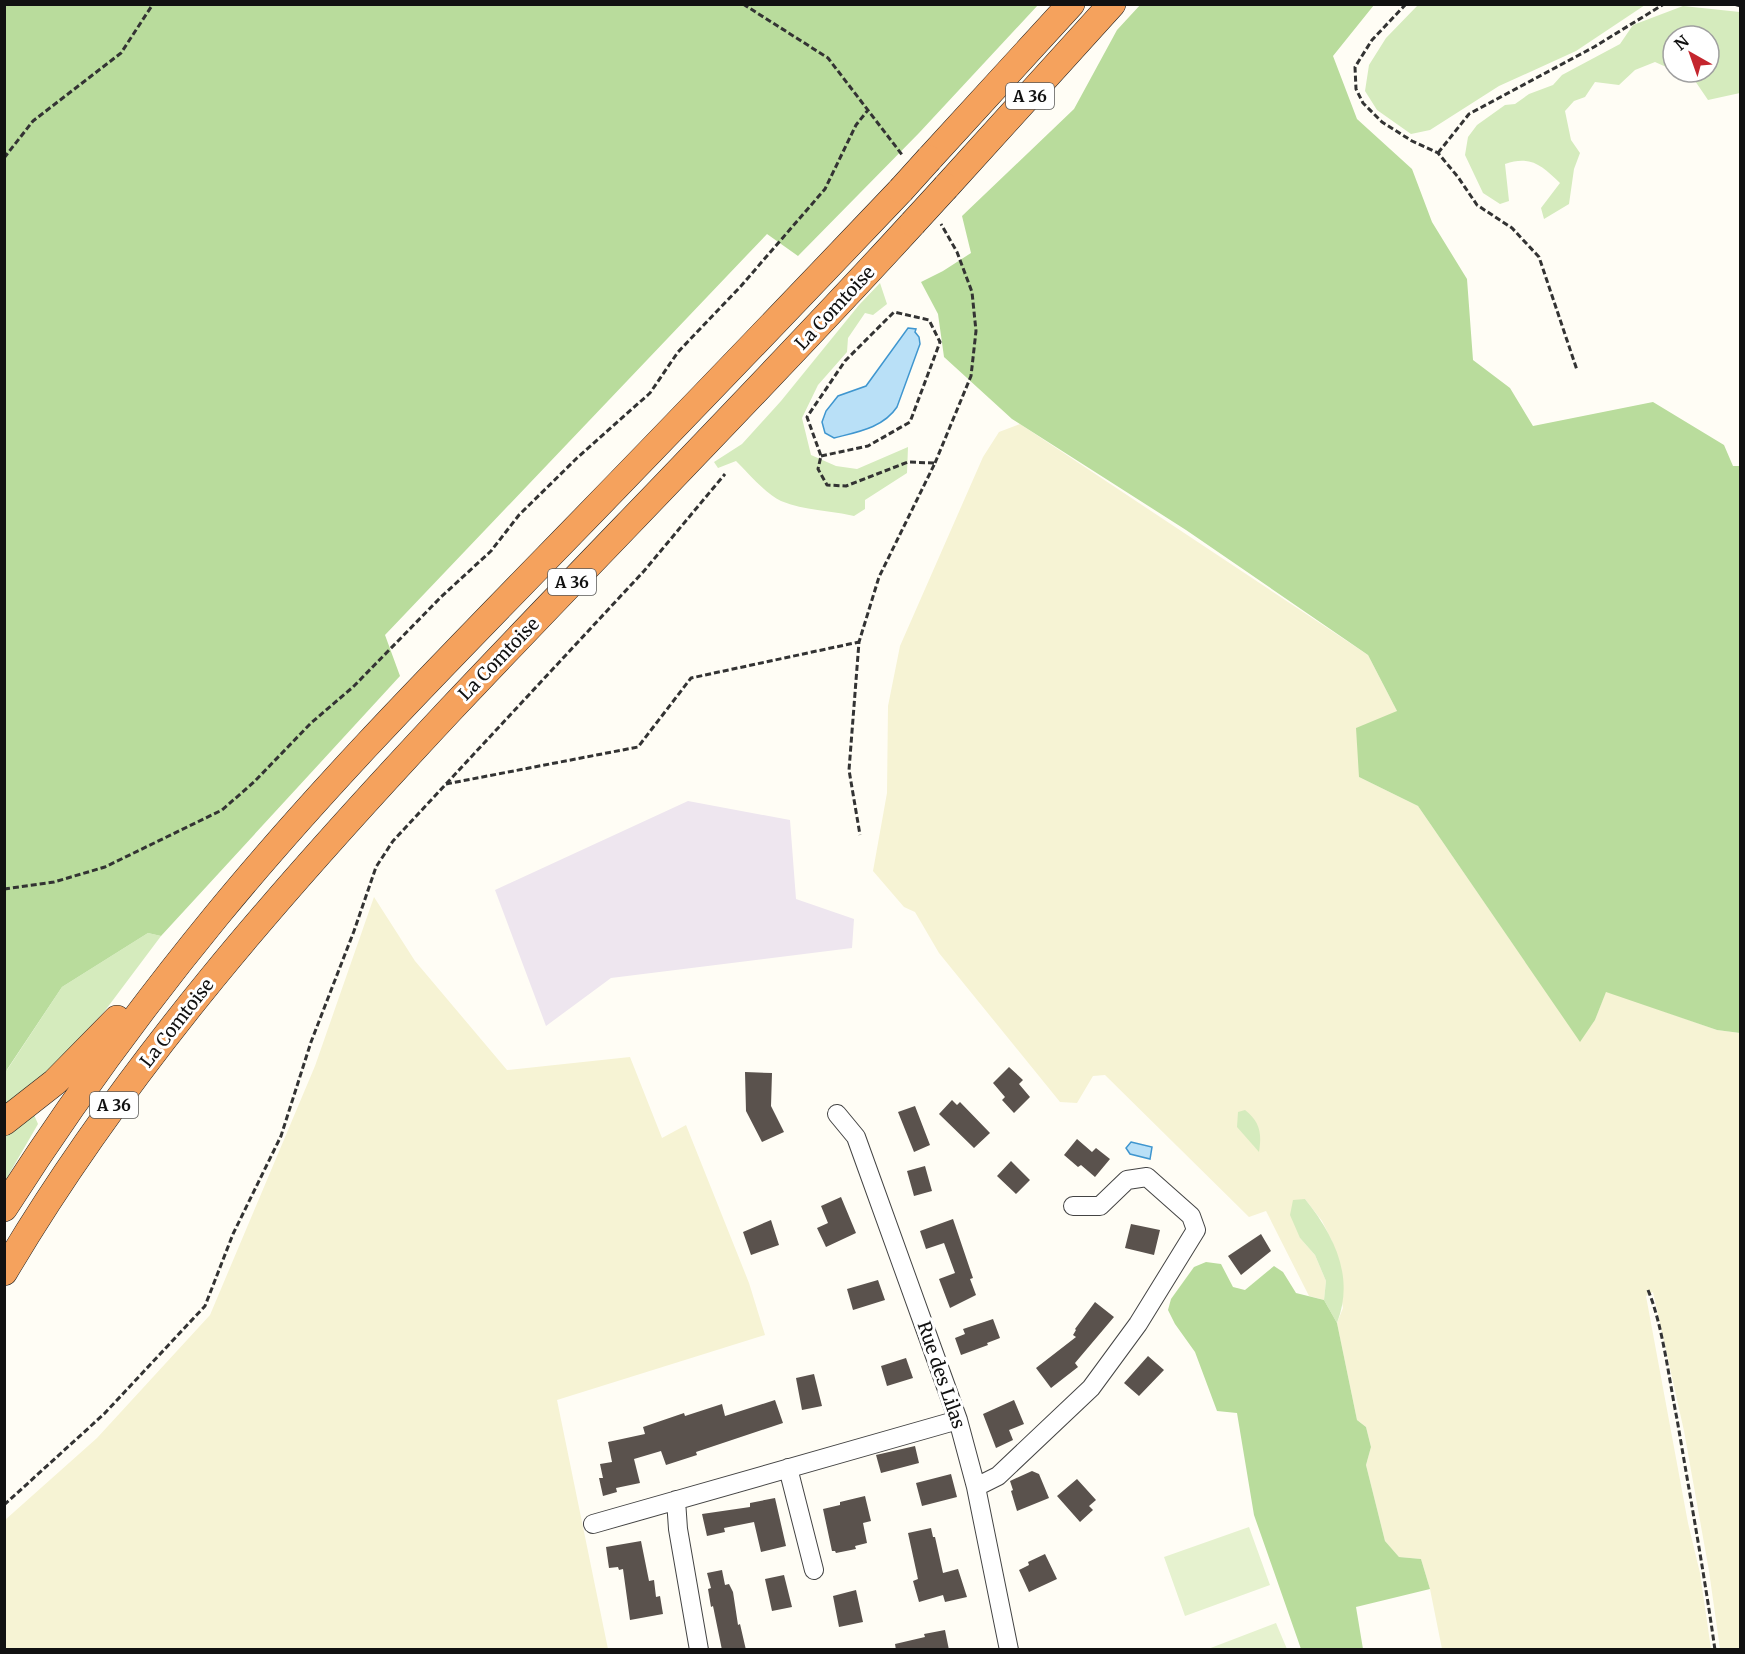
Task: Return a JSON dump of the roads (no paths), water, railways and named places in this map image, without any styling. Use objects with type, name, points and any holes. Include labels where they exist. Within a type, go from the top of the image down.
[{"type":"highway","name":"La Comtoise","points":[[4,1208],[67,1112],[104,1061],[218,914],[306,813],[434,675],[901,190],[918,160],[1071,4]]},
{"type":"highway","name":"La Comtoise","points":[[4,1272],[49,1199],[128,1085],[184,1012],[267,911],[390,774],[764,384],[1112,4]]},
{"type":"highway","points":[[4,1122],[42,1093],[79,1059],[218,914]]},
{"type":"street","name":"Rue des Lilas","points":[[837,1114],[856,1137],[958,1420],[976,1486],[1009,1650]]},
{"type":"street","points":[[976,1486],[998,1476],[1091,1388],[1138,1324],[1196,1230],[1191,1216],[1147,1177],[1127,1180],[1100,1206],[1073,1206]]},
{"type":"street","points":[[593,1524],[958,1420]]},
{"type":"street","points":[[788,1468],[814,1570]]},
{"type":"street","points":[[676,1500],[678,1529],[699,1650]]},
{"type":"water","points":[[908,328],[916,329],[920,344],[897,407],[884,420],[869,428],[834,438],[825,433],[822,422],[826,411],[838,396],[866,386]]},
{"type":"water","points":[[1131,1142],[1152,1147],[1150,1159],[1130,1154],[1126,1148]]}]
